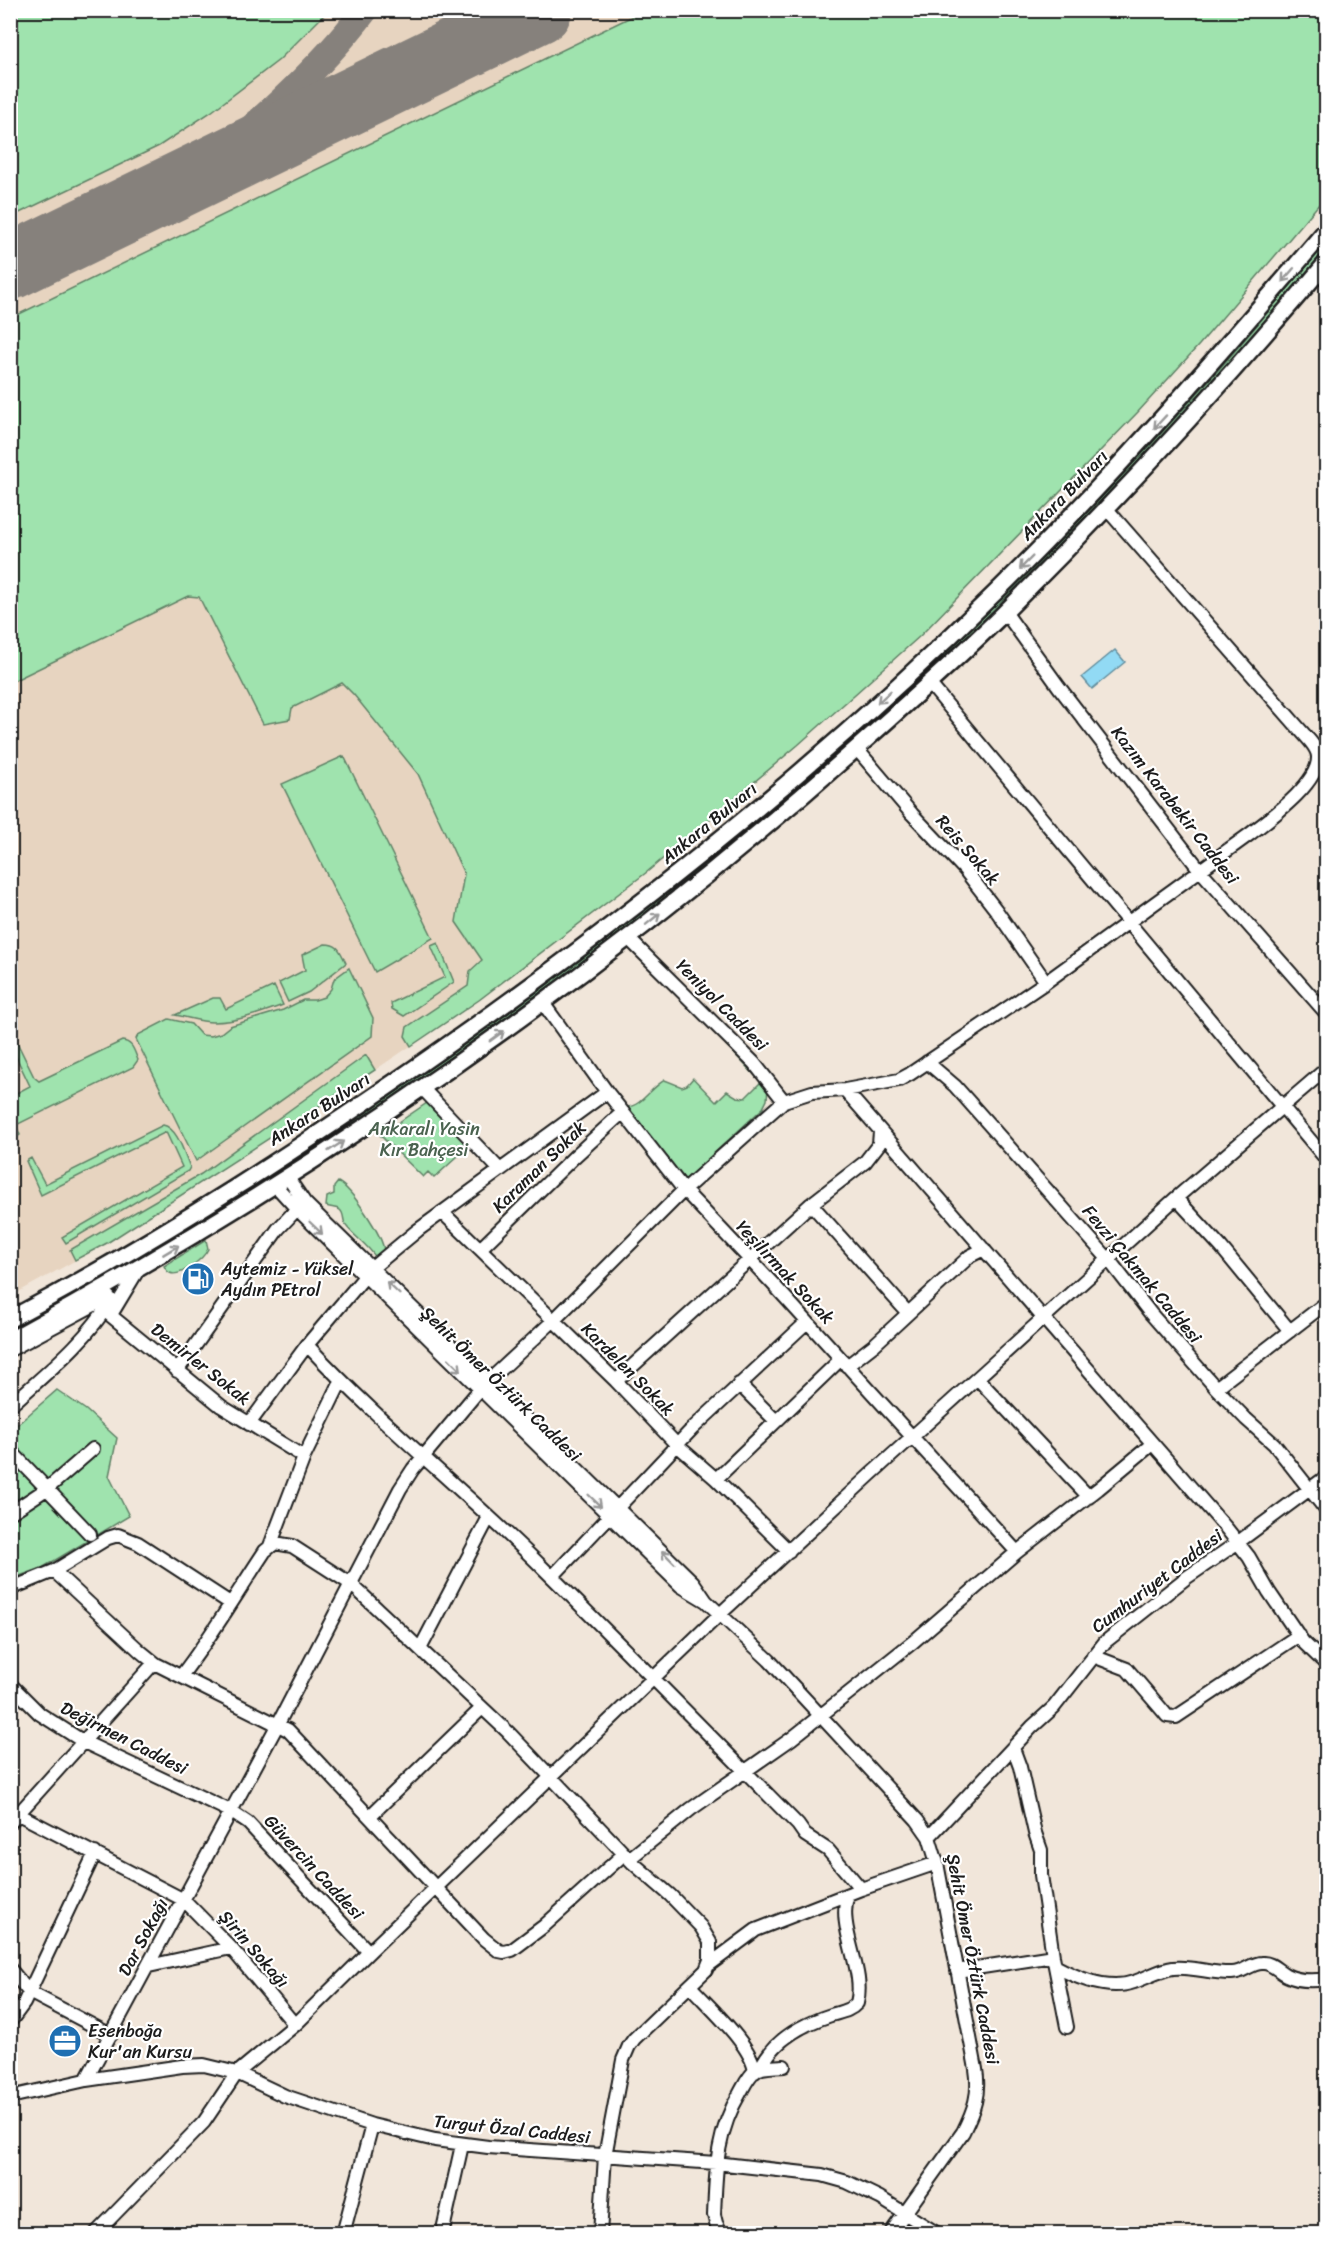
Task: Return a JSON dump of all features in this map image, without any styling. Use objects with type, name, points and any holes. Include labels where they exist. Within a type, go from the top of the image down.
[{"type":"main road","name":"Ankara Bulvarı","points":[[10,1319],[160,1233],[319,1134],[542,978],[671,880],[775,795],[870,710],[1031,557],[1171,410],[1326,230]]},
{"type":"main road","points":[[10,1340],[138,1270],[282,1182],[423,1089],[629,939],[753,839],[929,683],[1005,612],[1168,443],[1326,263]]},
{"type":"street","points":[[784,1101],[812,1092],[845,1090],[899,1080],[1046,982],[1264,823],[1296,795],[1314,772],[1318,755],[1310,741],[1106,508]]},
{"type":"street","name":"Kazım Karabekir Caddesi","points":[[1005,612],[1059,687],[1200,870],[1326,1013]]},
{"type":"street","points":[[929,683],[1326,1159]]},
{"type":"street","name":"Reis Sokak","points":[[856,748],[912,814],[965,870],[1046,982]]},
{"type":"street","name":"Yeniyol Caddesi","points":[[629,939],[754,1063],[784,1101]]},
{"type":"street","name":"Yeşilırmak Sokak","points":[[543,1003],[607,1092],[684,1190],[1017,1552]]},
{"type":"street","name":"Fevzi Çakmak Caddesi","points":[[927,1062],[955,1086],[1109,1260],[1216,1388],[1274,1444],[1326,1510]]},
{"type":"street","points":[[95,2234],[204,2122],[237,2073],[295,2025],[719,1615],[1176,1198],[1326,1069]]},
{"type":"street","points":[[423,1089],[500,1170]]},
{"type":"street","points":[[845,1090],[1227,1529],[1249,1557],[1269,1592],[1299,1635],[1326,1664]]},
{"type":"street","points":[[249,1424],[307,1345],[368,1271],[442,1212],[607,1092]]},
{"type":"street","name":"Dar Sokağı","points":[[86,2080],[278,1724],[400,1489],[423,1456],[484,1385],[553,1321],[684,1190],[784,1101]]},
{"type":"street","name":"Karaman Sokak","points":[[480,1249],[623,1112]]},
{"type":"street","points":[[616,1381],[811,1204],[865,1162],[879,1144],[880,1132]]},
{"type":"street","name":"Şehit Ömer Öztürk Caddesi","points":[[282,1182],[297,1209],[368,1271]]},
{"type":"street","name":"Şehit Ömer Öztürk Caddesi","points":[[282,1182],[305,1203],[368,1271],[614,1512],[681,1586],[705,1601],[769,1660],[888,1787],[929,1837],[937,1863],[976,2069],[978,2095],[963,2132],[890,2234]]},
{"type":"street","points":[[1176,1198],[1221,1247],[1290,1331]]},
{"type":"street","points":[[811,1204],[908,1313]]},
{"type":"street","points":[[177,1371],[278,1230],[297,1209]]},
{"type":"street","name":"Kardelen Sokak","points":[[442,1212],[616,1381],[678,1446],[716,1479],[789,1551]]},
{"type":"street","points":[[716,1479],[776,1421],[844,1363],[874,1345],[969,1256],[984,1249]]},
{"type":"street","points":[[10,1413],[78,1353],[110,1315],[138,1270]]},
{"type":"street","points":[[10,1350],[109,1298],[111,1300],[96,1324],[62,1359],[10,1406]]},
{"type":"street","points":[[1216,1388],[1326,1303]]},
{"type":"street","name":"Demirler Sokak","points":[[110,1315],[221,1406],[304,1456]]},
{"type":"street","points":[[552,1577],[693,1428],[807,1322]]},
{"type":"street","points":[[307,1345],[341,1381],[552,1577],[798,1825],[805,1835],[822,1845],[835,1857],[861,1889]]},
{"type":"street","points":[[977,1378],[1089,1497]]},
{"type":"street","points":[[181,1676],[219,1625],[230,1603],[270,1546],[304,1456],[341,1381]]},
{"type":"street","points":[[739,1384],[776,1421]]},
{"type":"street","points":[[54,1571],[154,1663],[278,1724],[292,1734],[494,1949],[508,1952],[544,1926],[626,1856],[791,1739],[913,1642],[1017,1552],[1089,1497],[1152,1444]]},
{"type":"street","points":[[10,1513],[48,1488],[93,1449]]},
{"type":"street","points":[[10,1450],[90,1534]]},
{"type":"street","name":"Cumhuriyet Caddesi","points":[[929,1837],[1054,1707],[1105,1642],[1163,1595],[1326,1477]]},
{"type":"street","points":[[420,1649],[489,1517]]},
{"type":"street","points":[[10,1589],[54,1571],[113,1535],[122,1535],[230,1603]]},
{"type":"street","points":[[270,1546],[281,1543],[301,1550],[351,1584],[482,1707],[626,1856],[670,1894],[701,1927],[710,1942],[709,1965]]},
{"type":"street","points":[[1093,1656],[1127,1669],[1167,1716],[1176,1717],[1299,1635]]},
{"type":"street","points":[[14,1818],[154,1663]]},
{"type":"street","name":"Değirmen Caddesi","points":[[10,1684],[40,1714],[84,1742],[230,1812]]},
{"type":"street","points":[[370,1816],[482,1707]]},
{"type":"street","points":[[1013,1748],[1041,1850],[1041,1875],[1067,2027]]},
{"type":"street","name":"Güvercin Caddesi","points":[[230,1812],[256,1830],[369,1952]]},
{"type":"street","name":"Şirin Sokağı","points":[[14,1818],[95,1853],[184,1900],[231,1948],[295,2025]]},
{"type":"street","points":[[10,2022],[29,1992],[95,1853]]},
{"type":"street","points":[[600,2234],[605,2156],[619,2075],[629,2046],[691,1987],[709,1965],[756,1930],[861,1889],[937,1863]]},
{"type":"street","points":[[722,2234],[714,2215],[716,2163],[727,2120],[738,2096],[774,2048],[799,2028],[808,2022],[850,2009],[857,2003],[858,1987],[845,1909],[848,1894]]},
{"type":"street","points":[[149,1966],[231,1948]]},
{"type":"street","points":[[957,1971],[1054,1961],[1078,1977],[1116,1984],[1131,1983],[1169,1969],[1191,1968],[1232,1973],[1260,1963],[1267,1963],[1287,1976],[1313,1980],[1326,1979]]},
{"type":"street","points":[[10,1969],[29,1992],[111,2035]]},
{"type":"street","points":[[691,1987],[745,2046],[758,2070]]},
{"type":"street","name":"Turgut Özal Caddesi","points":[[10,2097],[86,2080],[204,2065],[237,2073],[285,2096],[372,2125],[462,2145],[716,2163],[795,2171],[835,2178],[880,2198],[938,2234]]},
{"type":"street","points":[[758,2070],[784,2066]]},
{"type":"street","points":[[343,2234],[372,2125]]},
{"type":"street","points":[[442,2234],[462,2145]]},
{"type":"shaded area","points":[[11,11],[1326,11],[1326,196],[1199,345],[1138,412],[920,636],[798,745],[647,872],[479,1000],[375,1070],[107,1243],[11,1296]]},
{"type":"green space","points":[[11,10],[328,11],[279,60],[211,112],[159,146],[11,217]]},
{"type":"green space","points":[[645,10],[1326,11],[1326,196],[1199,345],[1138,412],[920,636],[798,745],[647,872],[479,1000],[411,1046],[405,1036],[407,1027],[468,986],[470,971],[482,960],[456,922],[464,874],[418,774],[342,683],[292,708],[290,719],[263,724],[199,597],[188,596],[11,682],[11,318]]},
{"type":"green space","points":[[1326,243],[1326,250],[1230,365],[1127,476],[999,607],[874,724],[756,826],[610,943],[365,1118],[149,1255],[11,1332],[11,1326],[249,1188],[408,1084],[562,974],[784,797],[899,696],[1064,536],[1169,425]]},
{"type":"green space","points":[[344,756],[433,938],[375,972],[282,784]]},
{"type":"green space","points":[[438,943],[454,982],[404,1016],[392,1009],[391,1003],[445,977],[431,946]]},
{"type":"green space","points":[[325,944],[336,947],[346,963],[309,992],[288,1002],[279,983],[305,970],[302,955]]},
{"type":"green space","points":[[349,968],[373,1018],[372,1036],[196,1161],[136,1039],[138,1035],[169,1019],[191,1024],[201,1035],[211,1036],[221,1033],[230,1026],[283,1010],[303,1000],[324,997],[331,989],[334,979]]},
{"type":"green space","points":[[274,986],[283,1005],[249,1016],[213,1022],[175,1015],[213,998],[220,998],[226,1009]]},
{"type":"green space","points":[[11,1030],[34,1077],[39,1081],[122,1041],[131,1045],[138,1060],[133,1067],[16,1125],[20,1135],[15,1138],[11,1130],[11,1096],[30,1086],[11,1046]]},
{"type":"green space","points":[[728,1042],[768,1087],[767,1100],[763,1108],[685,1180],[627,1107],[642,1100],[665,1080],[682,1087],[693,1078],[716,1102],[727,1091],[737,1097],[745,1098],[761,1082],[726,1045]]},
{"type":"green space","points":[[366,1055],[375,1070],[107,1243],[75,1260],[70,1250],[201,1174]]},
{"type":"green space","name":"Ankaralı Yasin Kır Bahçesi","points":[[427,1103],[470,1145],[434,1178],[428,1172],[423,1177],[380,1135]]},
{"type":"green space","points":[[163,1125],[177,1136],[190,1167],[188,1171],[66,1243],[62,1237],[182,1167],[166,1132],[41,1195],[26,1161],[31,1158],[45,1184]]},
{"type":"green space","points":[[338,1182],[351,1194],[373,1224],[384,1251],[376,1258],[345,1225],[340,1210],[326,1206],[327,1197],[334,1194],[334,1187]]},
{"type":"green space","points":[[206,1240],[208,1249],[191,1266],[174,1274],[166,1270],[164,1266]]},
{"type":"green space","points":[[57,1390],[86,1410],[117,1438],[109,1476],[129,1516],[42,1568],[11,1579],[11,1430]]},
{"type":"water","points":[[1115,650],[1125,662],[1092,689],[1082,677]]},
{"type":"taxiway","points":[[194,177],[262,119],[305,78],[365,10]]},
{"type":"runway","points":[[10,267],[539,10]]},
{"type":"place","name":"Aytemiz - Yüksel Aydın PEtrol","points":[[198,1279]]},
{"type":"place","name":"Esenboğa Kur'an Kursu","points":[[65,2041]]}]
